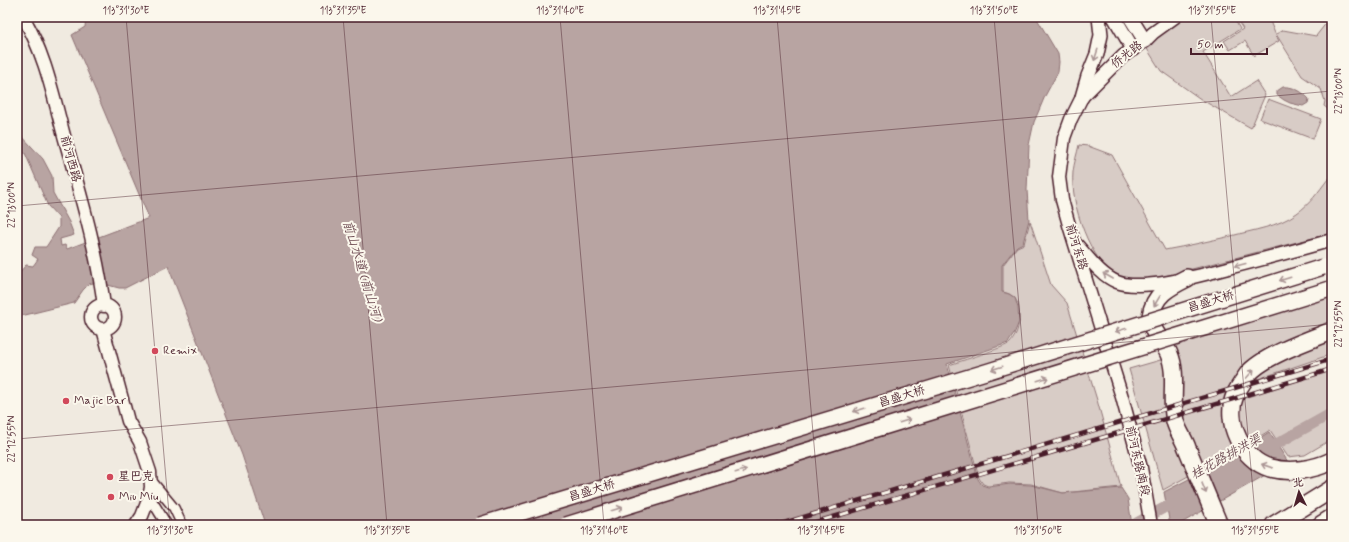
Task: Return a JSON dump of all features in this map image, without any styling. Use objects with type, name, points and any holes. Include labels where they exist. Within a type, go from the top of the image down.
[{"type":"highway","points":[[1187,278],[1167,288],[1159,297],[1154,306],[1151,322],[1154,330],[1169,354],[1174,378],[1173,410],[1176,425],[1184,439],[1219,525]]},
{"type":"highway","points":[[1332,331],[1260,364],[1249,373],[1235,395],[1232,408],[1234,428],[1239,441],[1248,454],[1259,463],[1269,468],[1290,471],[1314,468],[1332,461]]},
{"type":"highway","points":[[1274,525],[1332,489]]},
{"type":"highway","points":[[1321,525],[1332,518]]},
{"type":"main road","points":[[1082,97],[1088,76],[1097,54],[1101,35],[1099,17]]},
{"type":"main road","points":[[1114,17],[1133,50]]},
{"type":"main road","points":[[1130,17],[1145,41]]},
{"type":"main road","name":"昌盛大桥","points":[[480,525],[989,371],[1323,267]]},
{"type":"main road","name":"昌盛大桥","points":[[566,525],[1330,289]]},
{"type":"street","name":"前河西路","points":[[23,17],[44,62],[92,236],[104,306],[112,309],[114,312],[115,320],[111,327],[103,329],[128,421],[140,442],[150,472],[150,479]]},
{"type":"street","name":"侨光路","points":[[1082,97],[1123,56],[1145,41],[1174,17]]},
{"type":"street","name":"前河东路","points":[[1082,97],[1071,119],[1064,138],[1059,177],[1062,200],[1122,397]]},
{"type":"street","points":[[1074,241],[1102,273],[1118,282],[1135,285],[1187,278],[1332,240]]},
{"type":"street","name":"前河东路南段","points":[[1122,397],[1141,468],[1151,525]]},
{"type":"street","points":[[136,525],[142,516],[149,496],[151,487],[150,479]]},
{"type":"street","points":[[150,479],[174,508],[182,525]]},
{"type":"street","points":[[149,496],[167,525]]},
{"type":"shaded area","points":[[1181,17],[1233,17],[1240,29],[1203,52],[1231,97],[1256,81],[1265,95],[1251,128],[1202,100],[1161,71],[1144,44]]},
{"type":"shaded area","points":[[1235,17],[1268,17],[1279,41],[1254,56],[1245,41],[1230,50],[1224,41],[1243,29]]},
{"type":"shaded area","points":[[1331,17],[1332,105],[1328,109],[1324,106],[1325,101],[1321,89],[1302,76],[1276,34],[1283,30],[1316,36]]},
{"type":"shaded area","points":[[1268,99],[1321,119],[1313,139],[1260,119]]},
{"type":"shaded area","points":[[1079,145],[1088,146],[1112,155],[1165,250],[1265,228],[1282,222],[1306,206],[1328,179],[1332,179],[1332,233],[1153,279],[1123,279],[1109,270],[1099,259],[1084,231],[1075,200],[1073,185],[1073,172]]},
{"type":"shaded area","points":[[1030,221],[1051,285],[1067,303],[1097,400],[1121,487],[1063,493],[1031,484],[1009,483],[988,486],[983,484],[979,478],[949,365],[1007,345],[1015,336],[1019,324],[1019,307],[1015,298],[1010,294],[1003,292],[1003,265],[1017,247],[1024,244]]},
{"type":"shaded area","points":[[1332,289],[1332,326],[1237,384],[1239,450],[1203,470],[1179,421],[1170,342]]},
{"type":"shaded area","points":[[1332,333],[1332,354],[1246,383],[1250,375]]},
{"type":"shaded area","points":[[1164,359],[1190,475],[1163,490],[1129,369]]},
{"type":"shaded area","points":[[1332,370],[1332,439],[1305,455],[1288,457],[1270,430],[1251,442],[1241,430],[1238,400]]},
{"type":"water","name":"前山水道 (前山河)","points":[[86,17],[1036,17],[1058,54],[1059,62],[1058,72],[1045,96],[1034,122],[1029,145],[1027,190],[1029,220],[1023,243],[1017,246],[1002,265],[1002,292],[1015,298],[1018,308],[1019,322],[1008,343],[947,364],[978,479],[982,485],[988,487],[1010,484],[1031,485],[1063,493],[1121,488],[1128,499],[1132,525],[265,525],[242,455],[168,266],[125,288],[119,288],[97,282],[89,284],[74,303],[17,317],[17,275],[26,265],[33,266],[38,259],[32,255],[35,247],[46,247],[59,227],[59,218],[48,206],[25,153],[17,152],[17,126],[20,134],[43,159],[52,176],[53,193],[69,222],[74,235],[60,239],[61,246],[65,245],[67,249],[149,218],[72,35],[85,27]]},
{"type":"water","points":[[1283,87],[1290,87],[1300,91],[1309,99],[1308,103],[1303,106],[1284,100],[1277,95],[1277,91]]},
{"type":"water","points":[[1269,432],[1288,462],[1178,525],[1170,525],[1164,492],[1231,457]]},
{"type":"waterway","name":"桂花路排洪渠","points":[[1264,451],[1332,413]]},
{"type":"waterway","name":"桂花路排洪渠","points":[[1133,525],[1180,499]]},
{"type":"railway","points":[[777,525],[1332,359]]},
{"type":"railway","points":[[806,525],[1332,369]]},
{"type":"place","name":"Remix","points":[[155,351]]},
{"type":"place","name":"Majic Bar","points":[[66,401]]},
{"type":"place","name":"星巴克","points":[[110,477]]},
{"type":"place","name":"Miu Miu","points":[[111,497]]}]
